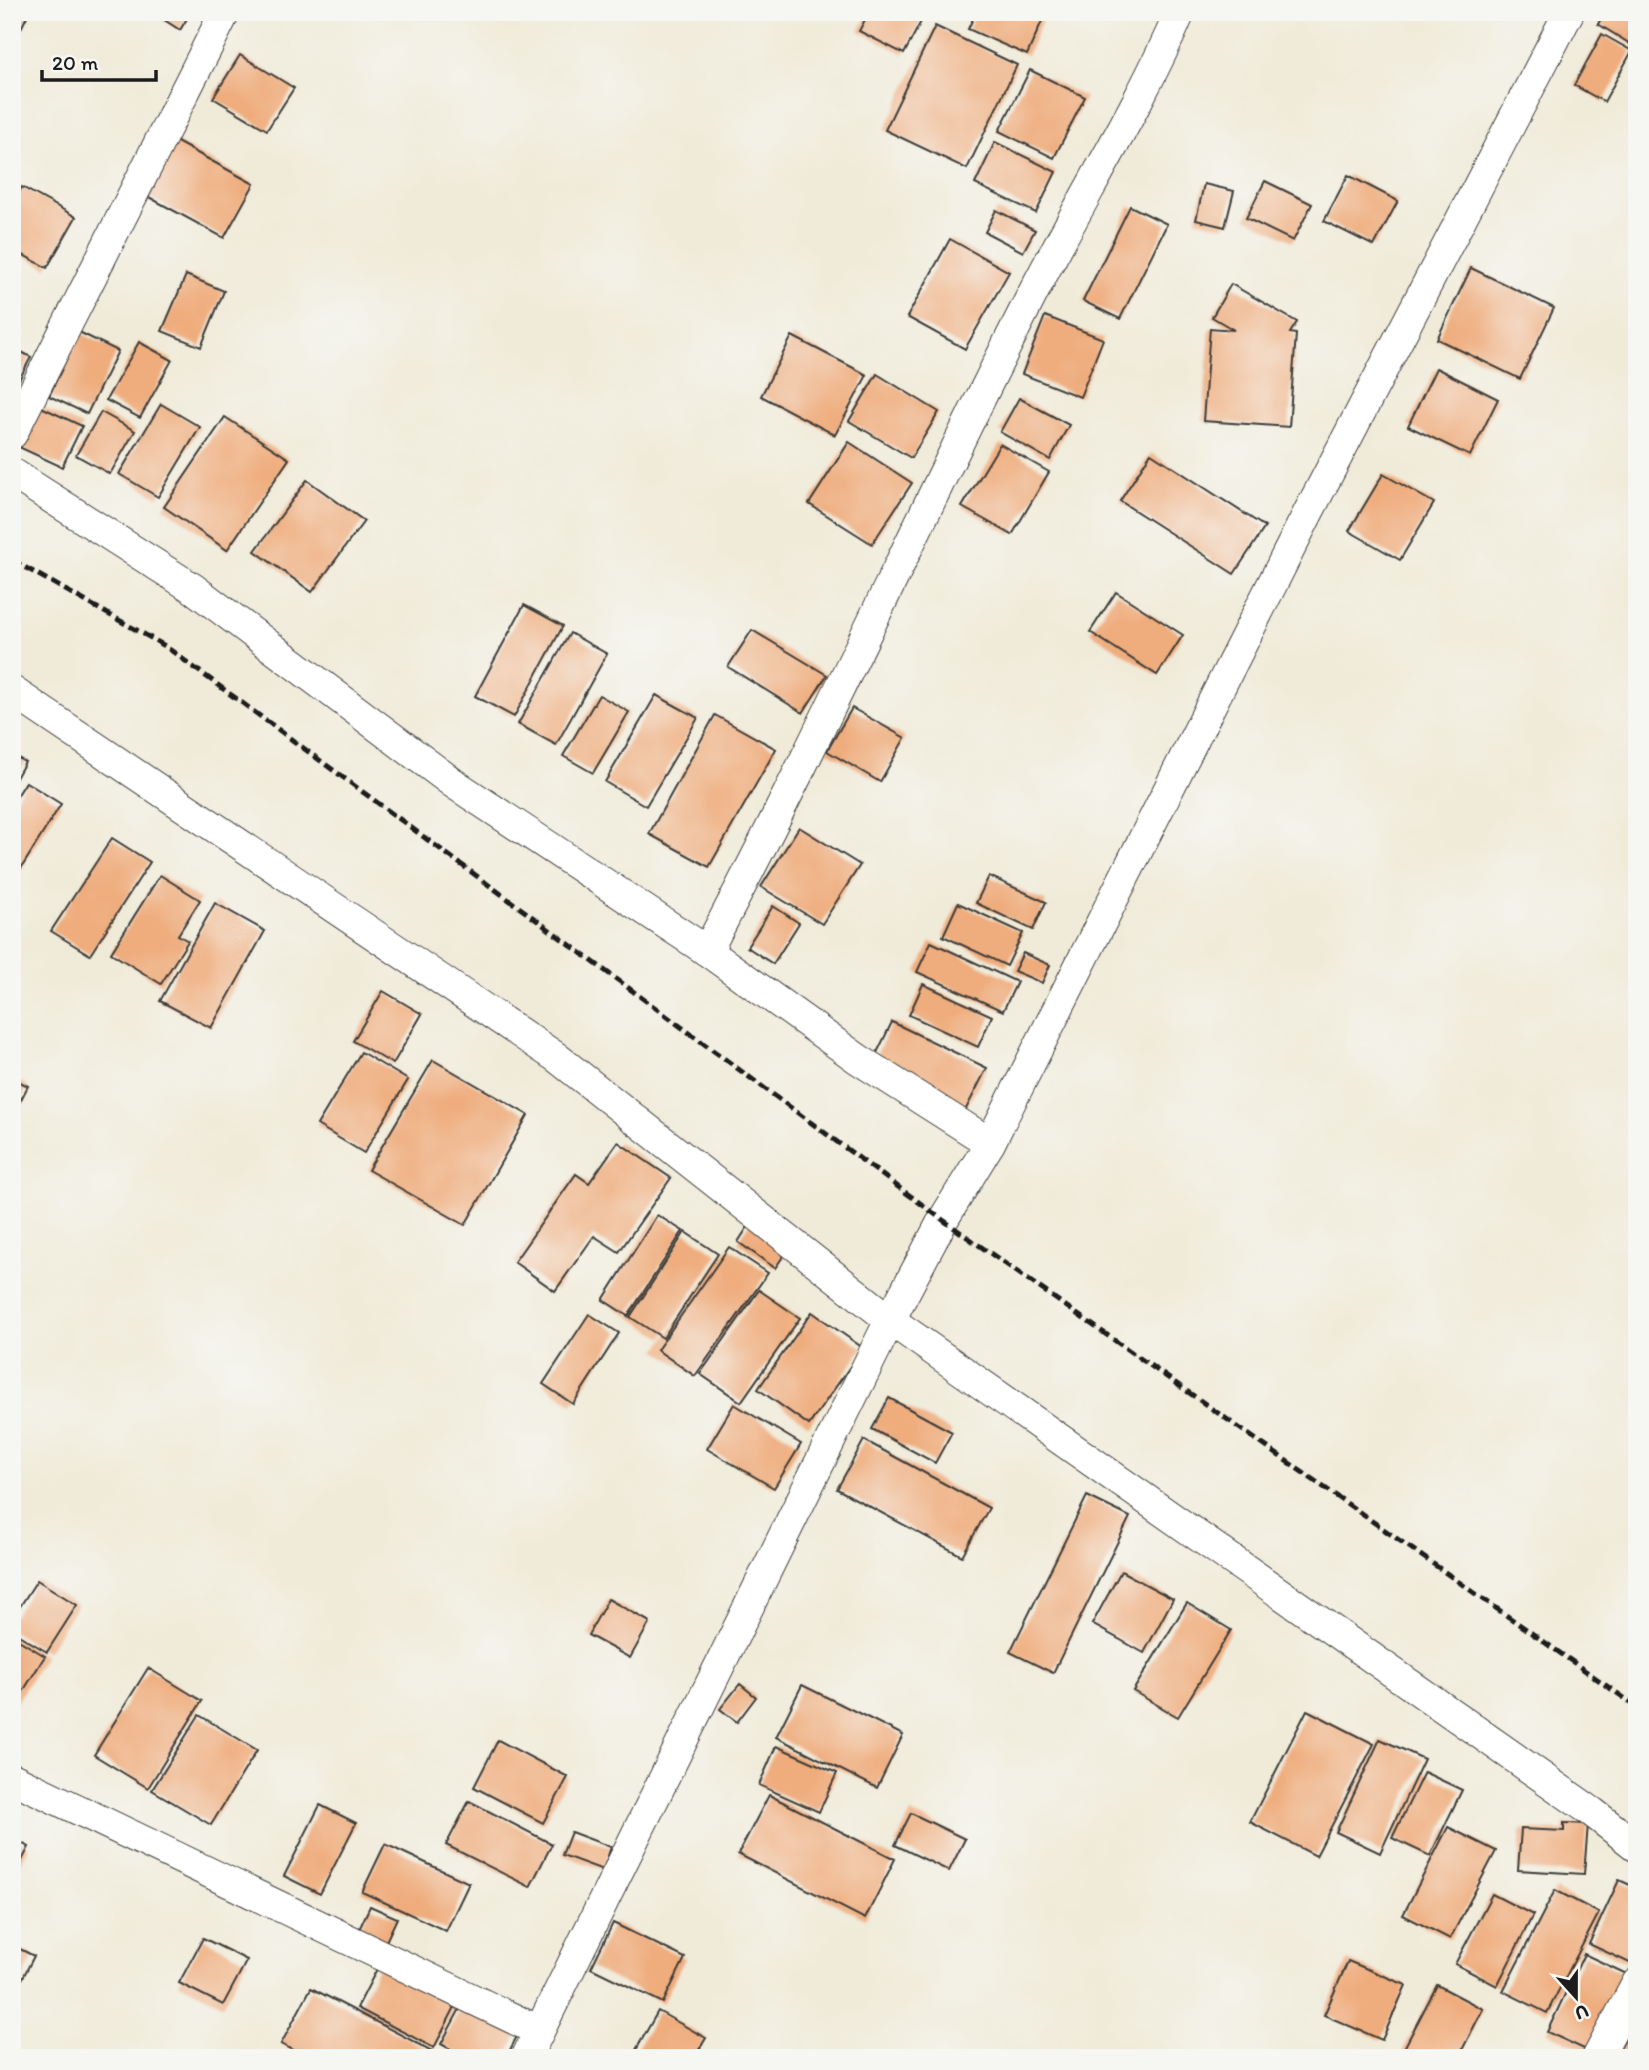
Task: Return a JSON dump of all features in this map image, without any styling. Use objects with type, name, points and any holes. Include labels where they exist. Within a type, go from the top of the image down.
[{"type":"street","points":[[12,434],[225,12]]},
{"type":"street","points":[[707,951],[785,805],[1034,291],[1151,79],[1180,12]]},
{"type":"street","points":[[526,2058],[890,1320],[943,1220],[990,1143],[1308,511],[1569,12]]},
{"type":"street","points":[[12,473],[194,589],[453,783],[707,951],[858,1059],[990,1143]]},
{"type":"street","points":[[12,691],[556,1057],[890,1320],[1592,1812],[1637,1847]]},
{"type":"street","points":[[12,1779],[539,2031]]},
{"type":"street","points":[[1597,2058],[1637,1983]]},
{"type":"building","points":[[12,12],[29,12],[12,47]]},
{"type":"building","points":[[152,12],[191,12],[180,30]]},
{"type":"building","points":[[869,12],[926,12],[904,54],[859,31]]},
{"type":"building","points":[[976,12],[1046,12],[1027,55],[968,29]]},
{"type":"building","points":[[1605,12],[1637,12],[1637,48],[1598,24]]},
{"type":"building","points":[[935,26],[1017,65],[967,169],[885,130]]},
{"type":"building","points":[[1602,34],[1632,51],[1604,102],[1574,85]]},
{"type":"building","points":[[240,55],[294,88],[267,130],[213,98]]},
{"type":"building","points":[[1030,70],[1085,97],[1054,158],[999,131]]},
{"type":"building","points":[[175,141],[254,184],[224,238],[145,195]]},
{"type":"building","points":[[995,142],[1056,172],[1036,213],[975,184]]},
{"type":"building","points":[[1348,175],[1398,201],[1374,246],[1324,221]]},
{"type":"building","points":[[1265,181],[1312,204],[1293,241],[1246,218]]},
{"type":"building","points":[[1204,184],[1234,191],[1225,227],[1196,220]]},
{"type":"building","points":[[22,187],[76,217],[47,268],[12,249],[12,204]]},
{"type":"building","points":[[1130,206],[1167,224],[1120,319],[1083,301]]},
{"type":"building","points":[[996,210],[1035,230],[1023,252],[985,232]]},
{"type":"building","points":[[950,239],[1009,272],[965,349],[907,317]]},
{"type":"building","points":[[1471,268],[1554,308],[1520,379],[1437,339]]},
{"type":"building","points":[[186,275],[224,291],[201,347],[162,331]]},
{"type":"building","points":[[1231,284],[1297,322],[1290,333],[1296,334],[1289,427],[1203,421],[1210,328],[1234,330],[1212,317]]},
{"type":"building","points":[[1045,316],[1103,339],[1080,397],[1022,374]]},
{"type":"building","points":[[79,332],[118,351],[87,414],[49,396]]},
{"type":"building","points":[[792,336],[867,375],[835,435],[761,396]]},
{"type":"building","points":[[139,342],[172,360],[140,418],[106,400]]},
{"type":"building","points":[[12,347],[31,357],[12,393]]},
{"type":"building","points":[[1436,368],[1498,399],[1470,456],[1408,426]]},
{"type":"building","points":[[877,374],[939,412],[911,458],[849,421]]},
{"type":"building","points":[[1019,398],[1069,425],[1050,460],[1000,432]]},
{"type":"building","points":[[161,404],[200,427],[158,497],[119,474]]},
{"type":"building","points":[[39,406],[82,426],[62,467],[19,447]]},
{"type":"building","points":[[101,412],[135,431],[110,474],[76,455]]},
{"type":"building","points":[[225,417],[289,459],[227,550],[164,507]]},
{"type":"building","points":[[849,442],[912,483],[872,544],[809,504]]},
{"type":"building","points":[[1000,444],[1049,472],[1012,535],[962,507]]},
{"type":"building","points":[[1151,453],[1265,527],[1234,574],[1120,501]]},
{"type":"building","points":[[1383,474],[1434,503],[1400,560],[1349,531]]},
{"type":"building","points":[[307,480],[364,521],[312,592],[255,551]]},
{"type":"building","points":[[1116,592],[1183,635],[1157,675],[1090,632]]},
{"type":"building","points":[[524,605],[563,626],[514,717],[475,696]]},
{"type":"building","points":[[752,630],[827,675],[803,713],[728,667]]},
{"type":"building","points":[[570,633],[607,654],[556,745],[518,724]]},
{"type":"building","points":[[599,695],[629,712],[593,773],[563,756]]},
{"type":"building","points":[[656,695],[698,718],[646,806],[605,782]]},
{"type":"building","points":[[852,708],[905,738],[880,782],[827,751]]},
{"type":"building","points":[[715,715],[776,749],[709,867],[649,834]]},
{"type":"building","points":[[12,755],[25,762],[12,785]]},
{"type":"building","points":[[26,782],[61,804],[12,883],[12,804]]},
{"type":"building","points":[[799,827],[860,865],[822,924],[761,887]]},
{"type":"building","points":[[112,838],[150,862],[90,955],[51,931]]},
{"type":"building","points":[[160,875],[200,900],[178,935],[188,941],[161,984],[111,953]]},
{"type":"building","points":[[989,876],[1046,902],[1033,930],[976,903]]},
{"type":"building","points":[[215,903],[265,931],[211,1028],[160,1001]]},
{"type":"building","points":[[958,903],[1023,933],[1007,966],[943,936]]},
{"type":"building","points":[[773,906],[799,923],[773,964],[747,947]]},
{"type":"building","points":[[931,942],[1017,982],[1003,1011],[917,972]]},
{"type":"building","points":[[1023,953],[1050,965],[1042,983],[1014,971]]},
{"type":"building","points":[[923,984],[992,1016],[978,1047],[909,1015]]},
{"type":"building","points":[[383,991],[422,1014],[393,1064],[353,1041]]},
{"type":"building","points":[[892,1022],[987,1068],[965,1111],[871,1065]]},
{"type":"building","points":[[361,1052],[408,1080],[364,1153],[317,1125]]},
{"type":"building","points":[[433,1060],[528,1115],[465,1225],[368,1170]]},
{"type":"building","points":[[12,1078],[28,1086],[12,1117]]},
{"type":"building","points":[[618,1142],[671,1178],[619,1252],[594,1236],[555,1291],[514,1262],[576,1174],[589,1183]]},
{"type":"building","points":[[657,1215],[683,1231],[628,1316],[603,1300]]},
{"type":"building","points":[[751,1222],[789,1248],[775,1268],[738,1242]]},
{"type":"building","points":[[685,1232],[718,1254],[663,1338],[630,1317]]},
{"type":"building","points":[[729,1247],[768,1273],[695,1376],[657,1350]]},
{"type":"building","points":[[759,1290],[800,1318],[741,1402],[700,1374]]},
{"type":"building","points":[[812,1312],[863,1348],[809,1425],[758,1389]]},
{"type":"building","points":[[589,1314],[619,1333],[573,1404],[543,1384]]},
{"type":"building","points":[[889,1398],[952,1432],[935,1463],[872,1429]]},
{"type":"building","points":[[734,1404],[801,1444],[774,1488],[707,1449]]},
{"type":"building","points":[[864,1440],[989,1508],[962,1556],[837,1489]]},
{"type":"building","points":[[1087,1496],[1130,1517],[1053,1673],[1010,1652]]},
{"type":"building","points":[[1121,1571],[1173,1599],[1144,1653],[1092,1624]]},
{"type":"building","points":[[37,1580],[77,1605],[47,1652],[12,1631],[12,1619]]},
{"type":"building","points":[[608,1599],[650,1622],[630,1658],[588,1635]]},
{"type":"building","points":[[1187,1603],[1231,1630],[1178,1717],[1133,1691]]},
{"type":"building","points":[[12,1636],[45,1656],[12,1709]]},
{"type":"building","points":[[148,1668],[202,1701],[148,1788],[94,1755]]},
{"type":"building","points":[[740,1684],[756,1697],[737,1722],[720,1709]]},
{"type":"building","points":[[802,1685],[903,1735],[877,1788],[776,1737]]},
{"type":"building","points":[[1307,1710],[1374,1744],[1316,1856],[1250,1822]]},
{"type":"building","points":[[199,1715],[257,1750],[211,1825],[152,1790]]},
{"type":"building","points":[[1380,1739],[1424,1759],[1380,1853],[1336,1832]]},
{"type":"building","points":[[498,1740],[568,1777],[543,1823],[474,1787]]},
{"type":"building","points":[[776,1746],[837,1773],[819,1812],[759,1785]]},
{"type":"building","points":[[1424,1772],[1462,1790],[1430,1856],[1392,1838]]},
{"type":"building","points":[[769,1795],[895,1859],[865,1919],[738,1854]]},
{"type":"building","points":[[469,1801],[552,1844],[530,1887],[446,1845]]},
{"type":"building","points":[[320,1805],[356,1823],[320,1894],[284,1876]]},
{"type":"building","points":[[911,1813],[965,1839],[949,1871],[895,1845]]},
{"type":"building","points":[[1564,1823],[1588,1824],[1584,1874],[1518,1870],[1521,1829],[1564,1831]]},
{"type":"building","points":[[1448,1827],[1496,1851],[1450,1939],[1403,1915]]},
{"type":"building","points":[[571,1832],[611,1847],[603,1870],[562,1855]]},
{"type":"building","points":[[12,1838],[29,1847],[12,1880]]},
{"type":"building","points":[[385,1844],[469,1883],[446,1931],[362,1892]]},
{"type":"building","points":[[1619,1880],[1637,1888],[1637,1959],[1634,1965],[1589,1944]]},
{"type":"building","points":[[1555,1890],[1599,1913],[1547,2013],[1503,1991]]},
{"type":"building","points":[[1492,1894],[1533,1915],[1497,1986],[1455,1964]]},
{"type":"building","points":[[370,1906],[397,1918],[383,1948],[356,1936]]},
{"type":"building","points":[[613,1923],[685,1958],[663,2003],[591,1968]]},
{"type":"building","points":[[203,1938],[247,1960],[223,2005],[179,1983]]},
{"type":"building","points":[[12,1945],[34,1956],[19,1985],[12,1982]]},
{"type":"building","points":[[1584,1954],[1631,1976],[1595,2054],[1547,2032]]},
{"type":"building","points":[[1348,1961],[1406,1985],[1382,2040],[1324,2015]]},
{"type":"building","points":[[380,1963],[457,2003],[434,2048],[357,2008]]},
{"type":"building","points":[[1437,1985],[1483,2009],[1458,2058],[1399,2058]]},
{"type":"building","points":[[311,1988],[432,2051],[429,2058],[307,2058],[281,2044]]},
{"type":"building","points":[[462,2005],[518,2034],[506,2058],[467,2058],[441,2044]]},
{"type":"building","points":[[658,2011],[706,2038],[694,2058],[650,2058],[636,2050]]},
{"type":"building","points":[[1637,2018],[1637,2058],[1614,2058]]},
{"type":"railway","points":[[12,560],[165,646],[943,1220],[1637,1707]]}]
